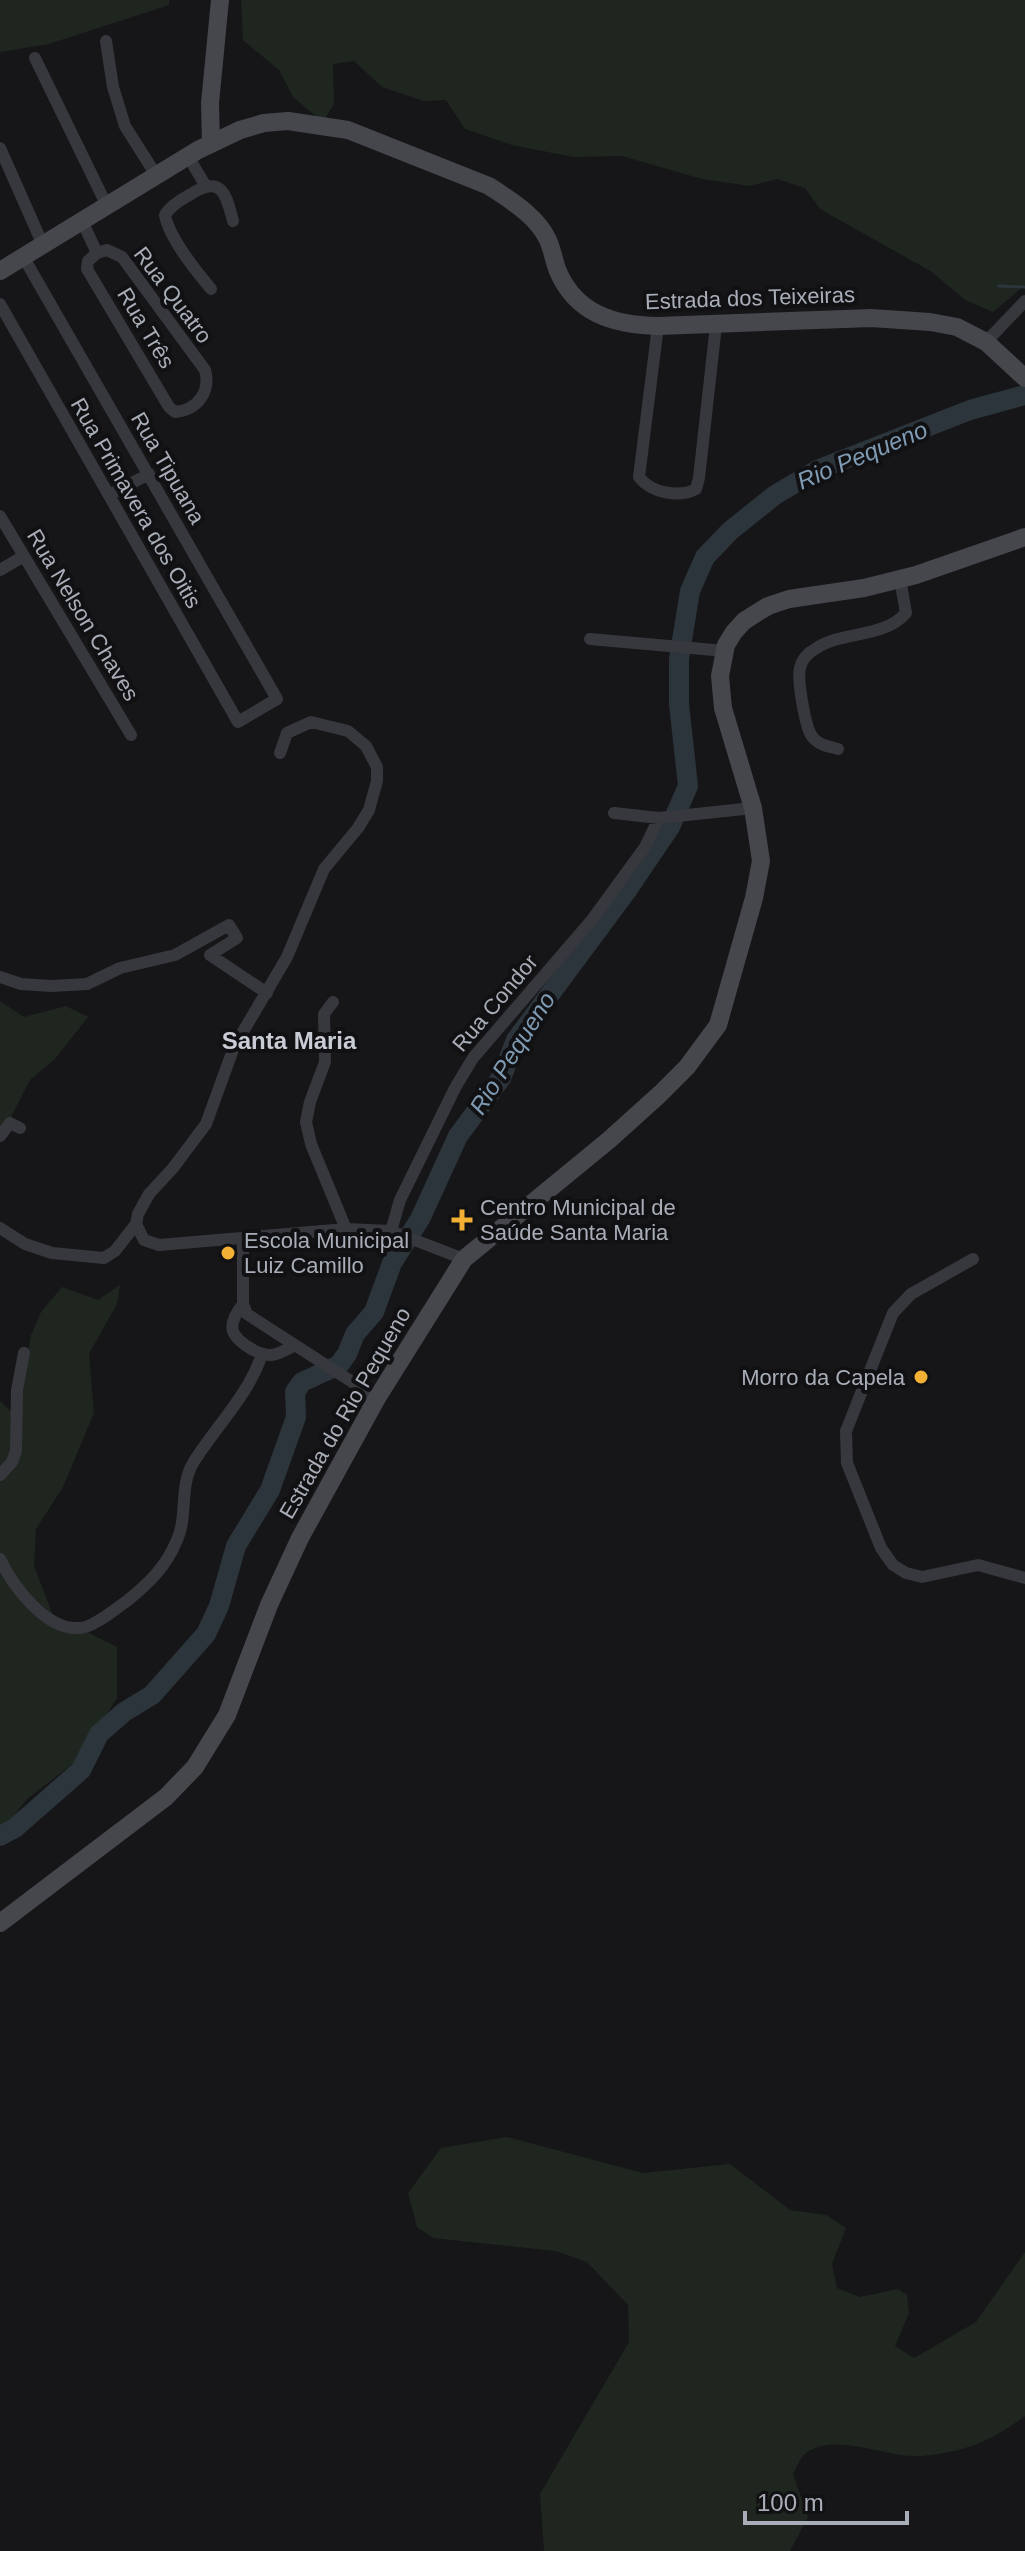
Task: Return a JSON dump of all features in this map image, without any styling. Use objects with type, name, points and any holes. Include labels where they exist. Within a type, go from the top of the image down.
[{"type":"street","points":[[211,143],[210,103],[220,0]]},
{"type":"street","points":[[106,41],[113,87],[125,126],[156,175]]},
{"type":"street","points":[[35,58],[107,206]]},
{"type":"street","name":"Estrada dos Teixeiras","points":[[0,271],[211,143],[252,126],[288,121],[348,130],[489,186],[535,221],[547,239],[558,272],[572,294],[590,310],[609,320],[629,325],[658,326],[871,318],[930,322],[957,327],[986,342],[1025,378]]},
{"type":"street","points":[[0,148],[43,245]]},
{"type":"street","points":[[188,156],[205,185]]},
{"type":"street","points":[[211,289],[166,223],[165,215],[172,206],[205,185],[213,185],[221,190],[233,221]]},
{"type":"street","points":[[82,221],[102,251]]},
{"type":"street","name":"Rua Quatro","points":[[102,251],[113,250],[122,257],[205,370],[208,380],[206,389],[196,403],[183,411],[175,412],[169,407]]},
{"type":"street","name":"Rua Três","points":[[102,251],[88,261],[87,269],[169,407]]},
{"type":"street","name":"Rua Tipuana","points":[[24,258],[277,699],[238,722]]},
{"type":"street","points":[[986,342],[1025,301]]},
{"type":"street","name":"Rua Primavera dos Oitis","points":[[0,304],[238,722]]},
{"type":"street","points":[[658,326],[639,477],[644,484],[659,491],[686,494],[696,489],[699,478],[716,325]]},
{"type":"street","points":[[109,495],[149,474]]},
{"type":"street","name":"Rua Nelson Chaves","points":[[0,516],[131,735]]},
{"type":"street","name":"Estrada do Rio Pequeno","points":[[0,1923],[166,1797],[195,1767],[227,1715],[269,1605],[300,1538],[377,1398],[464,1259],[609,1140],[687,1067],[718,1025],[754,898],[761,861],[753,808],[723,708],[720,676],[725,651],[734,632],[744,621],[768,606],[789,599],[900,579],[1025,537]]},
{"type":"street","points":[[0,570],[24,556]]},
{"type":"street","points":[[838,749],[820,744],[811,735],[802,699],[800,669],[806,655],[820,646],[896,625],[906,613],[900,579]]},
{"type":"street","points":[[590,639],[662,648],[725,651]]},
{"type":"street","points":[[0,1228],[25,1244],[52,1253],[104,1258],[115,1251],[136,1224],[149,1194],[206,1124],[234,1047],[267,993],[303,922],[314,887],[324,869],[369,810],[377,781],[377,767],[366,746],[348,731],[311,722],[287,733],[280,753]]},
{"type":"street","points":[[614,813],[662,818],[753,808]]},
{"type":"street","name":"Rua Condor","points":[[395,1232],[400,1200],[473,1058],[591,921],[645,847],[662,818]]},
{"type":"street","points":[[0,977],[36,985],[71,987],[87,984],[120,968],[175,955],[229,925],[237,938],[210,955],[267,993]]},
{"type":"street","points":[[333,1002],[324,1014],[325,1062],[306,1122],[311,1144],[346,1229]]},
{"type":"street","points":[[0,1136],[10,1123],[20,1128]]},
{"type":"street","points":[[136,1224],[144,1240],[159,1245],[346,1229],[395,1232],[464,1259]]},
{"type":"street","points":[[243,1239],[243,1304],[250,1317],[377,1398]]},
{"type":"street","points":[[973,1259],[911,1294],[893,1313],[846,1431],[847,1463],[881,1548],[893,1565],[906,1573],[922,1577],[978,1565],[1025,1578]]},
{"type":"street","points":[[243,1304],[234,1317],[233,1334],[241,1343],[262,1354],[281,1352],[295,1345]]},
{"type":"street","points":[[0,1475],[12,1462],[16,1451],[17,1390],[24,1353]]},
{"type":"street","points":[[0,1559],[16,1589],[27,1601],[57,1622],[71,1627],[93,1624],[154,1580],[181,1530],[185,1484],[193,1464],[252,1376],[262,1354]]},
{"type":"shaded area","points":[[0,0],[169,0],[169,5],[49,44],[0,52]]},
{"type":"shaded area","points":[[241,0],[1025,0],[1025,285],[993,312],[965,300],[932,272],[820,209],[805,188],[777,179],[750,186],[702,179],[622,156],[573,157],[512,145],[465,129],[446,100],[424,101],[382,87],[354,61],[333,64],[334,104],[323,122],[293,97],[279,70],[243,40]]},
{"type":"shaded area","points":[[0,1001],[24,1017],[66,1006],[88,1017],[55,1059],[30,1080],[9,1121],[0,1127]]},
{"type":"shaded area","points":[[120,1285],[117,1304],[89,1354],[94,1413],[63,1487],[36,1529],[34,1566],[53,1615],[117,1647],[117,1698],[79,1759],[27,1799],[0,1834],[0,1401],[17,1417],[31,1335],[41,1312],[62,1287],[98,1300]]},
{"type":"shaded area","points":[[507,2137],[643,2173],[730,2164],[790,2210],[826,2215],[846,2228],[832,2264],[837,2288],[860,2297],[898,2289],[907,2295],[909,2313],[895,2346],[914,2358],[976,2322],[1025,2252],[1025,2416],[976,2444],[937,2454],[908,2456],[847,2445],[818,2447],[806,2453],[793,2474],[808,2517],[790,2551],[544,2551],[540,2494],[629,2342],[628,2305],[587,2262],[555,2251],[433,2238],[417,2227],[408,2193],[441,2148]]},
{"type":"waterway","points":[[999,286],[1025,287]]},
{"type":"waterway","name":"Rio Pequeno","points":[[0,1836],[15,1828],[81,1770],[99,1734],[124,1712],[152,1695],[206,1634],[219,1606],[236,1546],[270,1490],[296,1417],[295,1392],[302,1382],[339,1365],[347,1354],[355,1334],[374,1312],[392,1263],[420,1219],[458,1136],[501,1078],[516,1040],[670,827],[688,786],[679,704],[679,659],[690,591],[705,557],[730,531],[775,495],[817,470],[970,410],[1025,395]]},
{"type":"place","name":"Centro Municipal de Saúde Santa Maria","points":[[462,1220]]},
{"type":"place","name":"Escola Municipal Luiz Camillo","points":[[228,1253]]},
{"type":"place","name":"Morro da Capela","points":[[921,1377]]},
{"type":"district","name":"Santa Maria","points":[[289,1040]]}]
